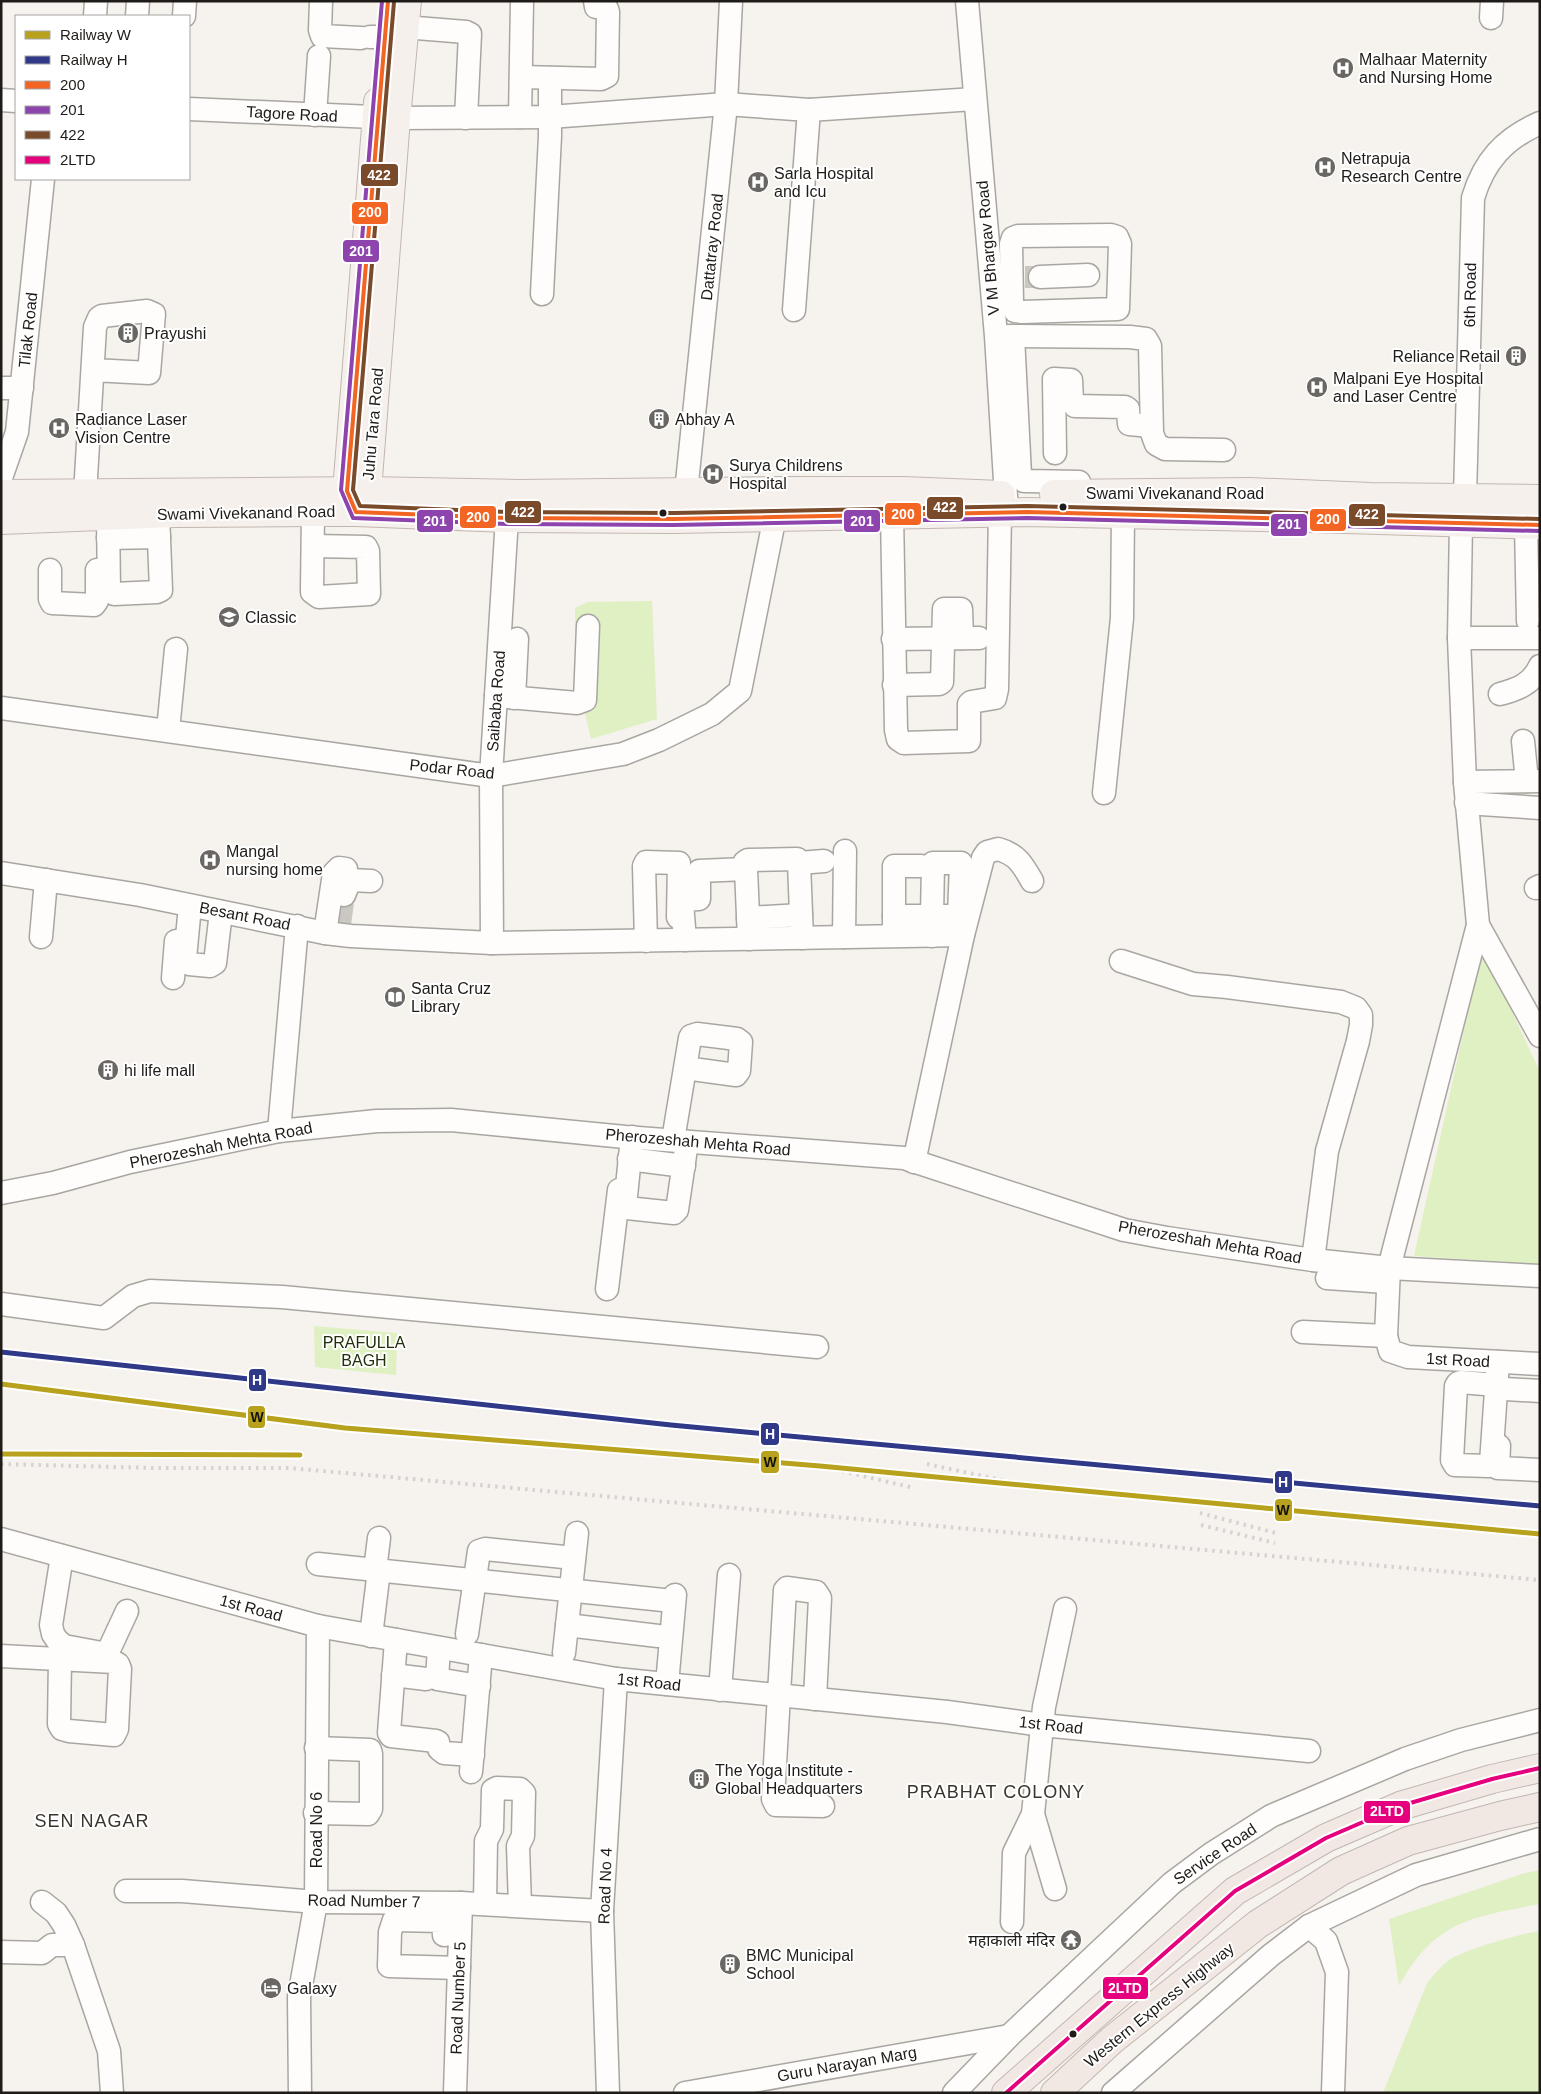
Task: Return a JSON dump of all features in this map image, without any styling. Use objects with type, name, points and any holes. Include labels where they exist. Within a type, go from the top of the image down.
[{"type":"highway","name":"Western Express Highway","points":[[1006,2093],[1235,1891],[1326,1838],[1400,1806],[1492,1779],[1540,1768]]},
{"type":"highway","name":"Western Express Highway","points":[[1055,2093],[1112,2040],[1258,1924],[1341,1871],[1408,1841],[1540,1807]]},
{"type":"main road","name":"Juhu Tara Road","points":[[357,498],[386,118],[385,28],[388,1]]},
{"type":"main road","name":"Swami Vivekanand Road","points":[[1,520],[100,516],[357,498],[519,494],[894,491],[1015,501],[1123,513],[1463,510],[1540,499]]},
{"type":"main road","name":"Swami Vivekanand Road","points":[[1,494],[100,516],[158,526],[313,512],[357,498],[507,518],[687,518],[892,514],[1015,501],[1250,492],[1370,497],[1463,510],[1533,525]]},
{"type":"street","points":[[95,15],[96,1]]},
{"type":"street","points":[[137,15],[138,1]]},
{"type":"street","points":[[184,15],[185,1]]},
{"type":"street","points":[[321,1],[320,30],[322,36],[385,28],[468,32],[470,37],[466,118]]},
{"type":"street","points":[[520,117],[522,1]]},
{"type":"street","points":[[521,77],[601,79],[607,76],[608,12],[607,9],[596,7],[595,1]]},
{"type":"street","name":"Dattatray Road","points":[[687,518],[686,492],[726,104],[731,1]]},
{"type":"street","name":"V M Bhargav Road","points":[[894,685],[896,730],[900,742],[976,741],[969,704],[995,698],[998,689],[1015,501],[1004,336],[1017,277],[974,99],[967,1]]},
{"type":"street","points":[[315,115],[319,56]]},
{"type":"street","points":[[542,294],[550,78]]},
{"type":"street","name":"Tagore Road","points":[[190,109],[386,118],[550,117],[726,104],[808,110],[974,99]]},
{"type":"street","points":[[1,100],[15,101]]},
{"type":"street","points":[[794,310],[808,110]]},
{"type":"street","name":"6th Road","points":[[1478,925],[1466,792],[1459,638],[1473,198],[1485,166],[1495,154],[1508,142],[1540,123]]},
{"type":"street","name":"Tilak Road","points":[[1,478],[9,431],[12,388],[43,180]]},
{"type":"street","points":[[1111,235],[1119,240],[1120,307],[1116,310],[1018,312],[1013,308],[1012,304],[1017,277],[1011,244],[1015,237],[1111,235]]},
{"type":"street","points":[[1017,277],[1088,275]]},
{"type":"street","points":[[1004,336],[1146,339],[1150,346],[1153,438],[1164,449],[1224,450]]},
{"type":"street","points":[[92,370],[100,516],[109,590],[114,594],[161,590],[158,526]]},
{"type":"street","points":[[1055,453],[1054,379],[1071,380],[1072,400],[1075,406],[1125,407],[1128,409],[1129,424],[1152,426]]},
{"type":"street","points":[[1015,501],[1221,485]]},
{"type":"street","points":[[313,512],[313,546]]},
{"type":"street","points":[[1104,793],[1122,618],[1123,513]]},
{"type":"street","points":[[892,514],[893,639],[894,685],[940,684],[961,638],[893,639]]},
{"type":"street","points":[[50,570],[50,599],[52,603],[96,604],[100,516]]},
{"type":"street","name":"Podar Road","points":[[1,708],[491,776],[623,754],[659,740],[712,714],[740,691],[775,516]]},
{"type":"street","name":"Saibaba Road","points":[[492,943],[491,776],[505,697],[507,518]]},
{"type":"street","points":[[1459,638],[1534,630],[1533,525]]},
{"type":"street","points":[[517,640],[505,697],[577,703],[585,700],[588,626]]},
{"type":"street","points":[[168,730],[176,649]]},
{"type":"street","points":[[1500,694],[1522,688],[1540,666]]},
{"type":"street","points":[[1466,792],[1533,781],[1523,740]]},
{"type":"street","points":[[1466,792],[1540,808]]},
{"type":"street","points":[[914,1162],[963,935],[983,858],[987,852],[998,849],[1017,857],[1024,865],[1032,881]]},
{"type":"street","points":[[844,938],[845,851]]},
{"type":"street","points":[[748,927],[745,862],[748,860],[795,858],[799,863],[802,938]]},
{"type":"street","points":[[799,863],[824,861]]},
{"type":"street","points":[[646,931],[645,864],[676,862],[679,865],[681,932]]},
{"type":"street","points":[[894,926],[894,866],[921,866]]},
{"type":"street","points":[[346,868],[339,868],[334,874],[372,931]]},
{"type":"street","points":[[681,932],[683,901],[698,899],[699,871],[746,869]]},
{"type":"street","name":"Besant Road","points":[[1,873],[46,880],[147,906],[219,920],[372,931],[492,943],[646,931],[681,932],[748,927]]},
{"type":"street","points":[[41,937],[46,880]]},
{"type":"street","points":[[344,895],[350,880],[371,881]]},
{"type":"street","points":[[147,906],[189,964],[213,966],[215,963],[219,920]]},
{"type":"street","points":[[147,906],[173,978]]},
{"type":"street","points":[[748,927],[801,915]]},
{"type":"street","points":[[1478,925],[1540,1036]]},
{"type":"street","points":[[1303,1332],[1386,1338],[1389,1275],[1478,925]]},
{"type":"street","points":[[279,1131],[297,926]]},
{"type":"street","points":[[748,927],[802,938],[844,938],[894,926],[932,926],[963,935]]},
{"type":"street","points":[[1121,961],[1194,984],[1341,1002],[1356,1008],[1360,1015],[1358,1041],[1327,1151],[1313,1260]]},
{"type":"street","points":[[629,1144],[624,1203],[627,1208],[676,1212],[684,1166],[680,1141],[685,1068]]},
{"type":"street","name":"Pherozeshah Mehta Road","points":[[1,1193],[48,1184],[130,1162],[279,1131],[377,1121],[451,1120],[629,1144],[680,1141],[904,1158],[1124,1230],[1313,1260],[1389,1275]]},
{"type":"street","points":[[629,1144],[684,1166]]},
{"type":"street","points":[[607,1289],[629,1144]]},
{"type":"street","points":[[1327,1278],[1389,1275],[1540,1276]]},
{"type":"street","points":[[1,1304],[104,1318],[133,1296],[150,1291],[254,1296],[539,1320],[817,1347]]},
{"type":"street","name":"1st Road","points":[[1386,1338],[1390,1351],[1397,1355],[1540,1364]]},
{"type":"street","points":[[1502,1362],[1498,1468],[1540,1470]]},
{"type":"street","points":[[1501,1386],[1540,1391]]},
{"type":"street","points":[[564,1653],[577,1533]]},
{"type":"street","points":[[371,1636],[379,1570],[376,1562],[379,1538]]},
{"type":"street","name":"1st Road","points":[[1,1539],[318,1626],[616,1679],[720,1690],[781,1687],[815,1690],[947,1712],[1042,1724],[1309,1751]]},
{"type":"street","points":[[467,1634],[477,1554],[482,1549],[574,1558]]},
{"type":"street","points":[[62,1556],[51,1625],[57,1640],[64,1646],[108,1654],[127,1612]]},
{"type":"street","points":[[318,1564],[571,1590],[669,1597],[667,1684]]},
{"type":"street","points":[[720,1690],[729,1575]]},
{"type":"street","points":[[815,1690],[820,1598],[816,1592],[789,1588],[785,1590],[781,1687],[775,1740],[773,1799],[776,1805],[823,1806]]},
{"type":"street","points":[[1055,1889],[1034,1814],[1042,1724],[1065,1609]]},
{"type":"street","points":[[567,1625],[658,1636]]},
{"type":"street","name":"Road No 6","points":[[300,2093],[299,1997],[316,1902],[321,1813],[322,1748],[318,1626]]},
{"type":"street","points":[[396,1640],[389,1729],[391,1736],[436,1741],[441,1752],[472,1764],[481,1655]]},
{"type":"street","points":[[439,1648],[437,1680],[479,1686]]},
{"type":"street","points":[[1,1656],[60,1659]]},
{"type":"street","points":[[393,1675],[426,1679]]},
{"type":"street","name":"Road No 4","points":[[608,2093],[602,1911],[616,1679]]},
{"type":"street","name":"Service Road","points":[[954,2093],[1009,2036],[1172,1883],[1211,1854],[1271,1816],[1405,1759],[1462,1740],[1540,1720]]},
{"type":"street","points":[[321,1813],[368,1814],[371,1809],[372,1754],[370,1750],[322,1748]]},
{"type":"street","points":[[497,1788],[523,1790],[522,1839],[518,1846],[501,1905],[488,1838],[492,1829],[493,1790],[497,1788]]},
{"type":"street","points":[[1012,1922],[1014,1853],[1034,1814]]},
{"type":"street","points":[[488,1838],[522,1839]]},
{"type":"street","points":[[1113,2093],[1270,1954],[1310,1926],[1416,1875],[1540,1838]]},
{"type":"street","points":[[500,1882],[501,1905]]},
{"type":"street","name":"Road Number 7","points":[[126,1891],[182,1892],[316,1902],[396,1911],[461,1903],[602,1911]]},
{"type":"street","points":[[42,1902],[56,1913],[64,1924],[73,1945],[109,2051],[112,2093]]},
{"type":"street","points":[[459,1968],[389,1966],[390,1932],[396,1911],[444,1928],[461,1903]]},
{"type":"street","name":"Road Number 5","points":[[455,2093],[461,1903]]},
{"type":"street","points":[[1310,1926],[1326,1940],[1337,1972],[1333,2093]]},
{"type":"street","points":[[1,1952],[42,1953],[52,1945],[73,1945]]},
{"type":"street","name":"Guru Narayan Marg","points":[[685,2093],[1009,2036]]},
{"type":"green space","points":[[652,601],[657,719],[591,739],[576,675],[575,608],[588,602]]},
{"type":"green space","points":[[1482,948],[1540,1072],[1540,1264],[1414,1256]]},
{"type":"green space","name":"PRAFULLA BAGH","points":[[314,1326],[397,1333],[396,1375],[315,1367]]},
{"type":"green space","points":[[1540,1870],[1540,1904],[1475,1918],[1442,1934],[1427,1947],[1399,1986],[1389,1919],[1525,1873]]},
{"type":"green space","points":[[1540,1931],[1540,2093],[1383,2093],[1427,1983],[1440,1968],[1449,1960],[1467,1951]]},
{"type":"tunnel","points":[[1025,277],[1040,277]]},
{"type":"tunnel","points":[[340,924],[344,895]]},
{"type":"railway","points":[[1,1464],[155,1468],[289,1468],[1540,1580]]},
{"type":"railway","points":[[927,1464],[1029,1486]]},
{"type":"railway","points":[[820,1466],[914,1488]]},
{"type":"railway","points":[[1200,1513],[1276,1533]]},
{"type":"railway","points":[[1201,1525],[1275,1543]]},
{"type":"rail line","name":"H","points":[[1,1352],[671,1425],[1540,1506]]},
{"type":"rail line","name":"W","points":[[1,1384],[345,1428],[820,1466],[1540,1534]]},
{"type":"rail line","name":"W","points":[[1,1454],[300,1455]]},
{"type":"transit line","name":"201","points":[[382,1],[341,490],[353,518],[507,524],[674,525],[1027,518],[1540,531]]},
{"type":"transit line","name":"200","points":[[388,1],[347,491],[356,512],[507,518],[674,519],[1027,512],[1540,525]]},
{"type":"transit line","name":"422","points":[[394,2],[353,490],[360,506],[507,512],[674,513],[1027,506],[1540,519]]},
{"type":"transit line","name":"2LTD","points":[[1006,2093],[1235,1891],[1326,1838],[1400,1806],[1492,1779],[1540,1768]]},
{"type":"place","name":"Malhaar Maternity and Nursing Home","points":[[1343,68]]},
{"type":"place","name":"Netrapuja Research Centre","points":[[1325,167]]},
{"type":"place","name":"Sarla Hospital and Icu","points":[[758,182]]},
{"type":"place","name":"Prayushi","points":[[128,333]]},
{"type":"place","name":"Reliance Retail","points":[[1516,356]]},
{"type":"place","name":"Malpani Eye Hospital and Laser Centre","points":[[1317,387]]},
{"type":"place","name":"Abhay A","points":[[659,419]]},
{"type":"place","name":"Radiance Laser Vision Centre","points":[[59,428]]},
{"type":"place","name":"Surya Childrens Hospital","points":[[713,474]]},
{"type":"place","name":"Classic","points":[[229,617]]},
{"type":"place","name":"Mangal nursing home","points":[[210,860]]},
{"type":"place","name":"Santa Cruz Library","points":[[395,997]]},
{"type":"place","name":"hi life mall","points":[[108,1070]]},
{"type":"place","name":"The Yoga Institute - Global Headquarters","points":[[699,1779]]},
{"type":"place","name":"महाकाली मंदिर","points":[[1071,1940]]},
{"type":"place","name":"BMC Municipal School","points":[[730,1964]]},
{"type":"place","name":"Galaxy","points":[[271,1988]]},
{"type":"district","name":"PRABHAT COLONY","points":[[996,1792]]},
{"type":"district","name":"SEN NAGAR","points":[[92,1821]]}]
